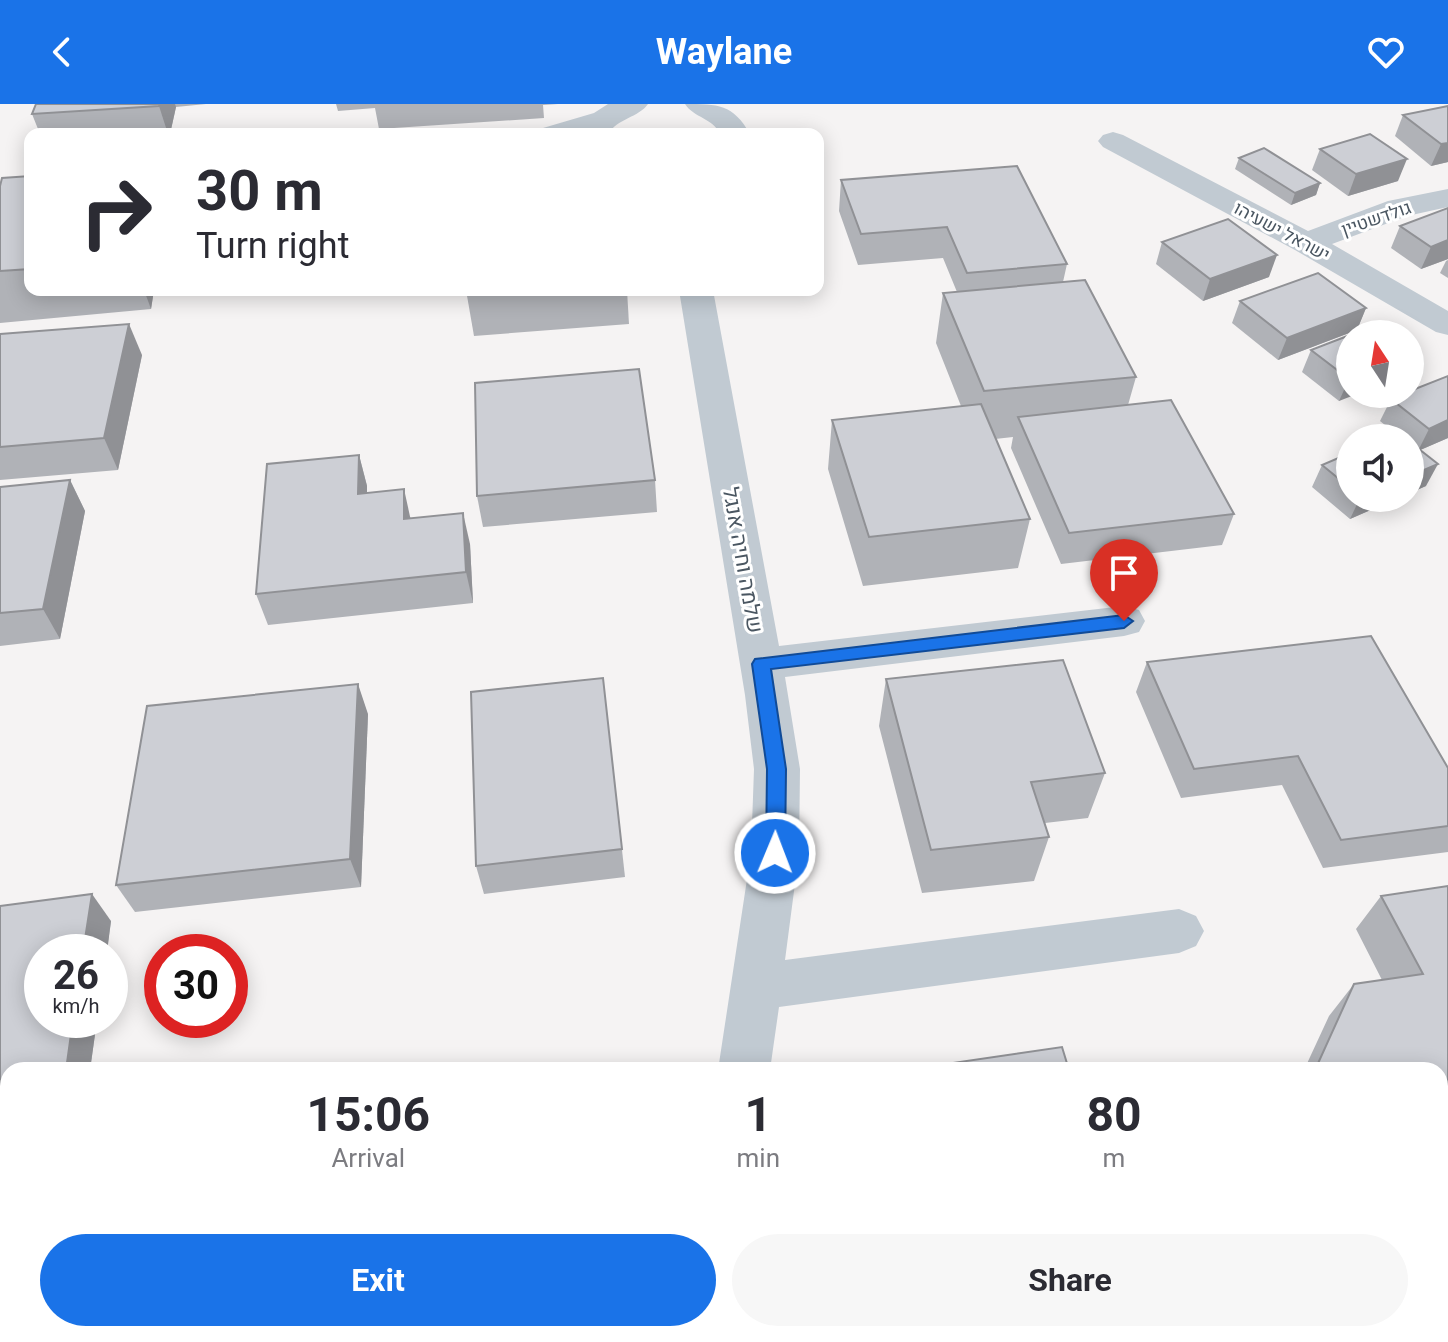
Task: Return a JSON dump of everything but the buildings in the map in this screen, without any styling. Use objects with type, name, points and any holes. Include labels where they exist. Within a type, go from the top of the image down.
[{"type":"street","points":[[597,127],[632,104]]},
{"type":"street","points":[[700,104],[728,120],[732,128]]},
{"type":"street","name":"ישראל ישעיהו","points":[[1113,141],[1306,243],[1448,325]]},
{"type":"street","name":"גולדשטיין","points":[[1306,243],[1399,208],[1448,198]]},
{"type":"street","name":"שלמה וחיה אנגל","points":[[697,296],[777,769],[775,853],[745,1062]]},
{"type":"street","points":[[761,664],[1124,621]]},
{"type":"street","points":[[757,987],[1179,931]]},
{"type":"route","points":[[775,853],[777,769],[761,664],[1124,621]]}]
